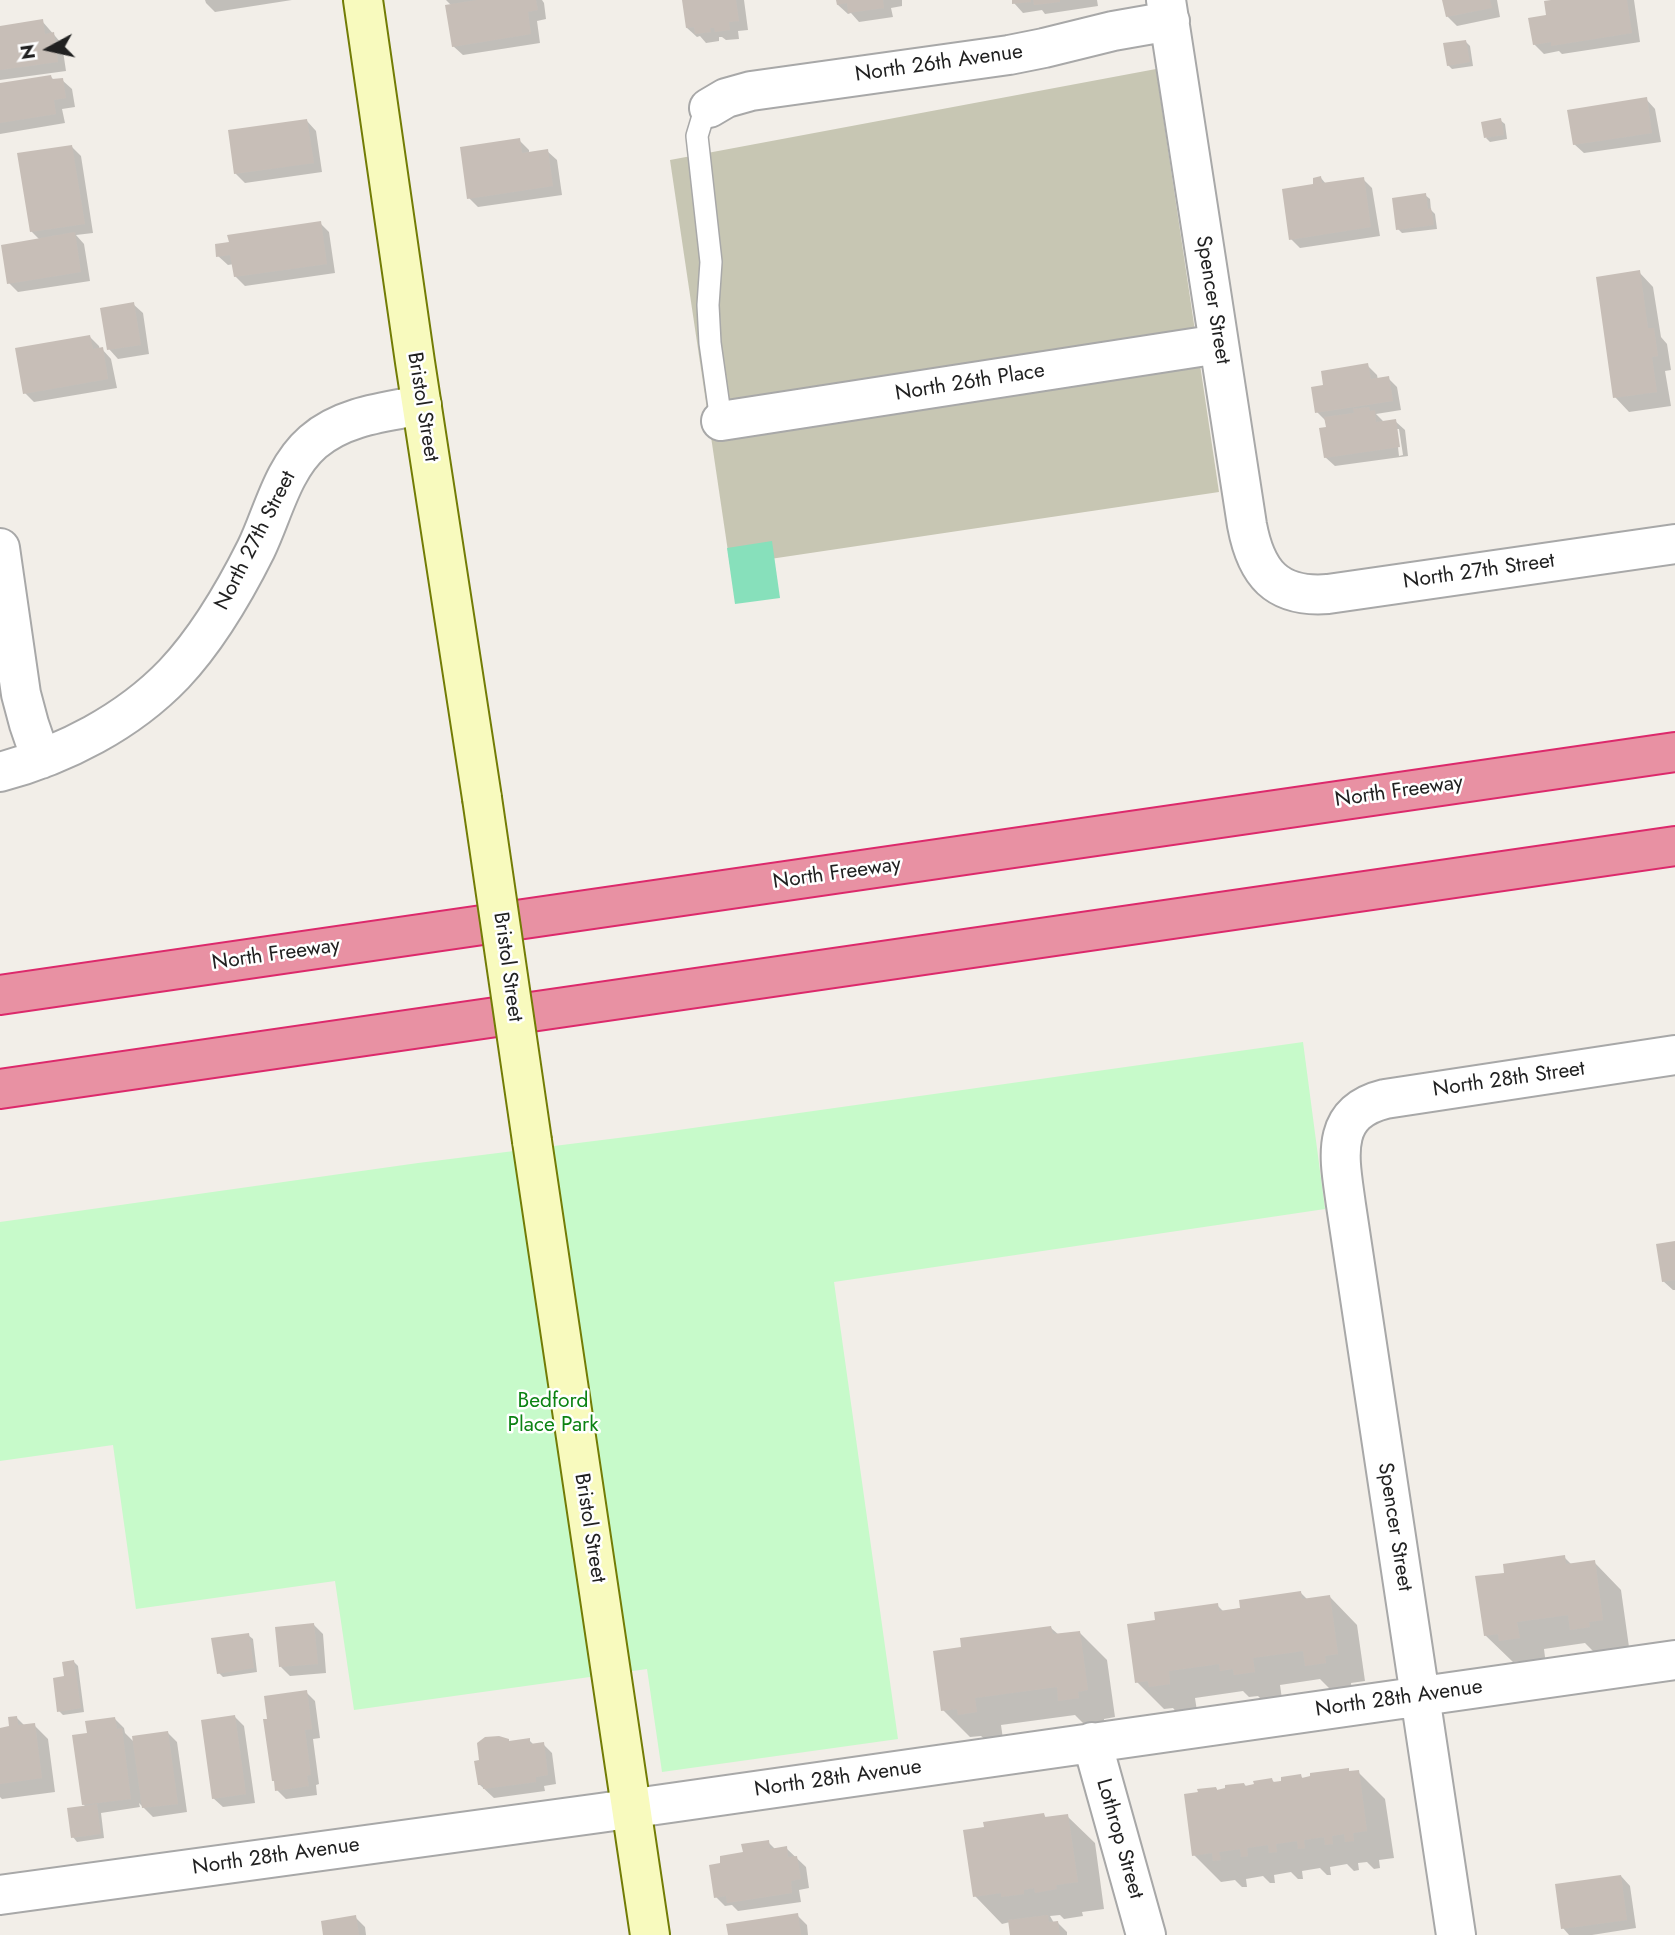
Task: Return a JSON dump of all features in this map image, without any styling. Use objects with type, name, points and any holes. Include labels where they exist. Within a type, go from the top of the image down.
[{"type":"highway","name":"North Freeway","points":[[0,995],[1675,752]]},
{"type":"highway","points":[[0,1089],[1675,846]]},
{"type":"street","name":"Bristol Street","points":[[363,0],[650,1935]]},
{"type":"street","name":"North 26th Avenue","points":[[709,108],[726,98],[751,91],[1009,55],[1113,31],[1168,11]]},
{"type":"street","name":"Spencer Street","points":[[1168,11],[1251,547],[1267,575],[1284,588]]},
{"type":"street","name":"North 26th Place","points":[[721,421],[1219,344]]},
{"type":"street","name":"North 27th Street","points":[[0,772],[76,744],[121,717],[168,680],[207,633],[256,548],[291,469],[314,441],[353,420],[422,405]]},
{"type":"street","name":"North 27th Street","points":[[1284,588],[1303,594],[1328,594],[1675,544]]},
{"type":"street","points":[[0,548],[22,694],[41,759]]},
{"type":"street","name":"North 28th Street","points":[[1349,1120],[1366,1106],[1398,1096],[1675,1055]]},
{"type":"street","name":"Spencer Street","points":[[1349,1120],[1342,1137],[1341,1168],[1456,1935]]},
{"type":"street","name":"North 28th Avenue","points":[[0,1895],[1675,1660]]},
{"type":"street","name":"Lothrop Street","points":[[1092,1742],[1146,1935]]},
{"type":"lane","points":[[709,108],[703,116],[697,136],[711,262],[708,313],[710,343],[721,421]]},
{"type":"shaded area","points":[[1156,69],[1219,492],[730,565],[670,160]]},
{"type":"green space","points":[[772,541],[780,598],[735,604],[727,548]]},
{"type":"green space","name":"Bedford Place Park","points":[[1303,1042],[1325,1209],[834,1282],[898,1739],[662,1772],[647,1669],[354,1710],[335,1581],[136,1609],[113,1445],[0,1461],[0,1222]]},
{"type":"building","points":[[477,0],[536,0],[538,10],[528,12],[531,34],[452,47],[445,5]]},
{"type":"building","points":[[682,0],[736,0],[739,21],[729,22],[730,30],[715,32],[714,28],[710,28],[711,32],[695,34],[694,27],[686,28]]},
{"type":"building","points":[[836,0],[883,0],[884,8],[848,13],[847,3],[837,5]]},
{"type":"building","points":[[1012,0],[1031,0],[1031,2],[1012,4]]},
{"type":"building","points":[[1033,0],[1060,0],[1060,2],[1034,5]]},
{"type":"building","points":[[1442,0],[1490,0],[1492,8],[1446,17]]},
{"type":"building","points":[[1627,0],[1632,33],[1551,46],[1551,42],[1533,45],[1528,18],[1546,15],[1544,1]]},
{"type":"building","points":[[43,19],[45,34],[54,32],[58,62],[0,70],[0,26]]},
{"type":"building","points":[[1466,40],[1470,62],[1447,66],[1443,43]]},
{"type":"building","points":[[51,75],[52,79],[63,78],[66,98],[54,100],[56,114],[0,123],[0,83]]},
{"type":"building","points":[[1647,97],[1652,133],[1573,145],[1567,110]]},
{"type":"building","points":[[1501,118],[1504,135],[1484,138],[1481,122]]},
{"type":"building","points":[[307,119],[314,163],[234,174],[228,130]]},
{"type":"building","points":[[520,138],[522,153],[548,149],[553,186],[467,199],[460,147]]},
{"type":"building","points":[[72,145],[85,224],[30,232],[17,153]]},
{"type":"building","points":[[1321,176],[1322,183],[1364,177],[1371,227],[1289,240],[1282,189],[1313,184],[1313,178]]},
{"type":"building","points":[[1426,193],[1434,225],[1396,230],[1392,198]]},
{"type":"building","points":[[321,221],[327,264],[234,277],[230,255],[216,257],[215,244],[229,242],[227,235]]},
{"type":"building","points":[[75,232],[81,272],[7,284],[1,245]]},
{"type":"building","points":[[1640,270],[1648,328],[1654,328],[1658,356],[1652,357],[1657,392],[1613,398],[1596,277]]},
{"type":"building","points":[[134,302],[141,345],[107,350],[100,308]]},
{"type":"building","points":[[90,335],[93,349],[103,347],[108,379],[23,394],[15,348]]},
{"type":"building","points":[[1368,363],[1371,379],[1389,376],[1393,401],[1315,413],[1311,387],[1323,385],[1321,371]]},
{"type":"building","points":[[1369,407],[1370,411],[1375,410],[1376,422],[1396,419],[1400,447],[1324,458],[1319,428],[1326,427],[1324,417],[1354,413],[1353,409]]},
{"type":"building","points":[[1675,1241],[1675,1280],[1662,1282],[1656,1244]]},
{"type":"building","points":[[1565,1555],[1566,1564],[1595,1560],[1603,1620],[1589,1622],[1590,1627],[1570,1630],[1568,1615],[1517,1622],[1520,1638],[1499,1641],[1498,1634],[1484,1636],[1475,1576],[1504,1573],[1503,1564]]},
{"type":"building","points":[[1301,1591],[1302,1599],[1330,1595],[1338,1654],[1325,1656],[1326,1663],[1305,1666],[1303,1651],[1253,1658],[1255,1672],[1234,1675],[1233,1669],[1220,1671],[1219,1664],[1169,1671],[1170,1684],[1149,1687],[1148,1681],[1135,1683],[1127,1624],[1155,1620],[1154,1612],[1218,1603],[1219,1611],[1240,1608],[1239,1600]]},
{"type":"building","points":[[314,1623],[318,1664],[279,1667],[275,1627]]},
{"type":"building","points":[[1051,1626],[1053,1634],[1080,1631],[1088,1690],[1078,1692],[1079,1698],[1058,1701],[1057,1687],[975,1698],[977,1712],[958,1715],[957,1709],[941,1711],[933,1651],[961,1647],[960,1638]]},
{"type":"building","points":[[249,1633],[254,1668],[217,1674],[211,1638]]},
{"type":"building","points":[[74,1660],[81,1708],[57,1712],[53,1678],[64,1676],[62,1662]]},
{"type":"building","points":[[307,1690],[312,1729],[305,1730],[311,1775],[307,1776],[309,1786],[275,1791],[263,1719],[267,1719],[264,1696]]},
{"type":"building","points":[[235,1715],[246,1794],[212,1799],[201,1720]]},
{"type":"building","points":[[17,1716],[18,1725],[35,1723],[42,1778],[0,1784],[0,1728],[9,1726],[8,1717]]},
{"type":"building","points":[[115,1717],[117,1729],[122,1728],[131,1799],[82,1805],[72,1735],[87,1733],[85,1721]]},
{"type":"building","points":[[168,1731],[178,1804],[142,1808],[132,1736]]},
{"type":"building","points":[[499,1736],[509,1741],[530,1738],[530,1744],[544,1742],[548,1775],[536,1777],[536,1782],[483,1789],[483,1785],[478,1785],[474,1761],[479,1760],[477,1743],[485,1737]]},
{"type":"building","points":[[1349,1768],[1349,1771],[1359,1770],[1367,1831],[1353,1833],[1354,1841],[1345,1842],[1344,1834],[1332,1836],[1333,1844],[1325,1845],[1324,1837],[1304,1840],[1305,1848],[1298,1849],[1297,1841],[1276,1844],[1277,1852],[1269,1853],[1268,1845],[1247,1848],[1248,1856],[1241,1857],[1240,1849],[1219,1852],[1221,1860],[1213,1861],[1212,1853],[1192,1856],[1184,1794],[1198,1792],[1197,1789],[1216,1787],[1217,1790],[1225,1788],[1225,1785],[1244,1783],[1245,1786],[1254,1784],[1253,1781],[1272,1778],[1273,1782],[1281,1781],[1281,1777],[1301,1774],[1302,1778],[1310,1776],[1310,1773]]},
{"type":"building","points":[[97,1804],[101,1834],[71,1838],[67,1808]]},
{"type":"building","points":[[1044,1813],[1045,1817],[1068,1814],[1078,1882],[1056,1885],[1057,1889],[1035,1893],[1034,1888],[1024,1890],[1024,1894],[1001,1897],[1001,1893],[973,1897],[963,1830],[984,1827],[983,1822]]},
{"type":"building","points":[[769,1840],[770,1849],[787,1846],[788,1857],[797,1856],[801,1879],[791,1881],[792,1893],[727,1903],[726,1896],[714,1898],[709,1865],[720,1863],[720,1856],[743,1852],[741,1844]]},
{"type":"building","points":[[1621,1875],[1627,1920],[1561,1929],[1555,1884]]},
{"type":"building","points":[[798,1913],[801,1935],[728,1935],[726,1924]]},
{"type":"building","points":[[356,1915],[359,1935],[323,1935],[321,1921]]},
{"type":"building","points":[[1048,1915],[1049,1922],[1058,1921],[1060,1935],[1010,1935],[1008,1920]]}]
